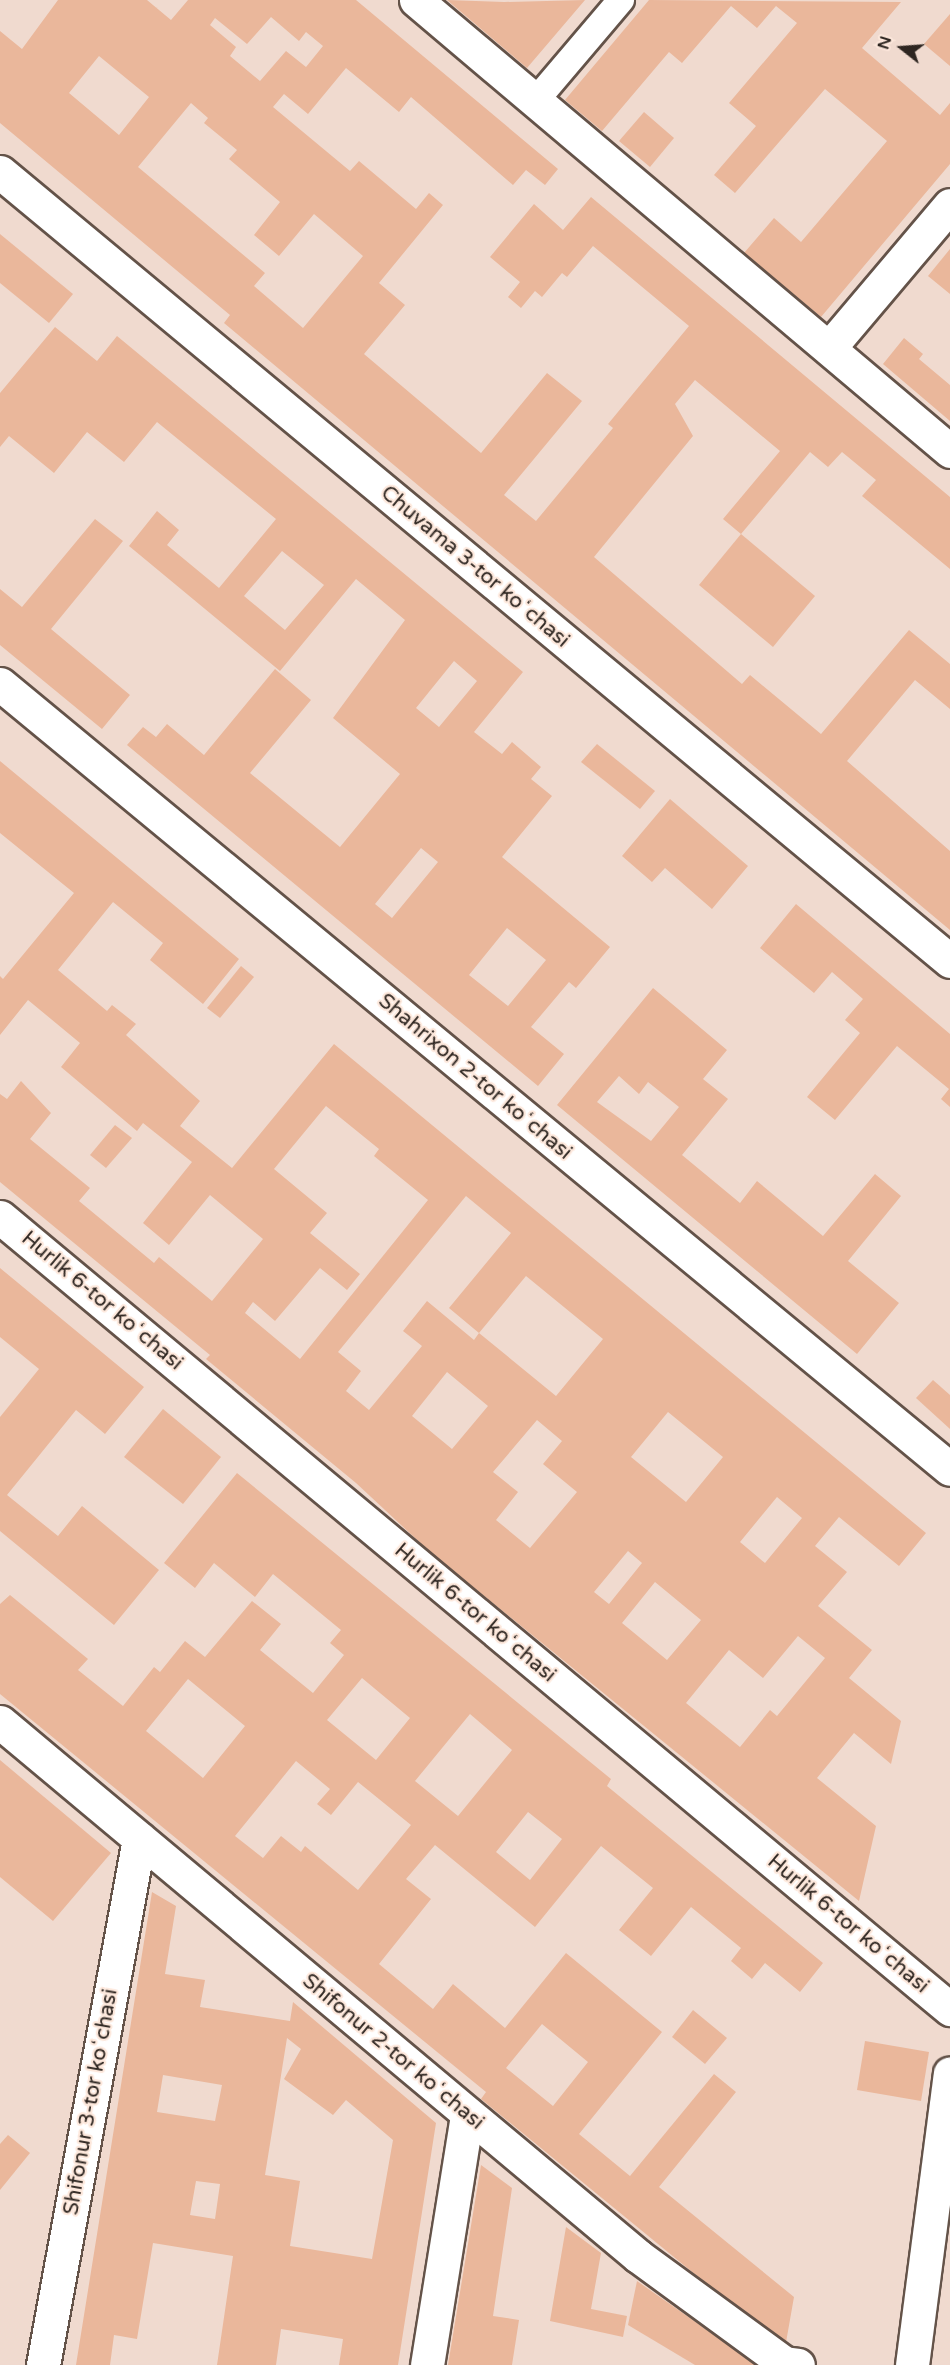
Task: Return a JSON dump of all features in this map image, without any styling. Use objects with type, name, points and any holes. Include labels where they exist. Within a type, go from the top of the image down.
[{"type":"street","points":[[416,0],[537,99],[950,451]]},
{"type":"street","name":"Chuvama 3-tor koʻchasi","points":[[0,172],[950,961]]},
{"type":"street","points":[[829,348],[950,204]]},
{"type":"street","name":"Shahrixon 2-tor koʻchasi","points":[[0,684],[950,1469]]},
{"type":"street","name":"Hurlik 6-tor koʻchasi","points":[[0,1216],[950,2009]]},
{"type":"street","name":"Shifonur 2-tor koʻchasi","points":[[0,1722],[638,2256],[784,2363],[798,2365]]},
{"type":"street","name":"Shifonur 3-tor koʻchasi","points":[[44,2365],[139,1839]]},
{"type":"street","points":[[912,2365],[950,2073]]},
{"type":"street","points":[[427,2365],[467,2114]]},
{"type":"lane","points":[[537,99],[621,0]]},
{"type":"building","points":[[58,0],[147,0],[171,20],[188,0],[356,0],[558,169],[545,185],[526,170],[513,185],[411,97],[399,112],[346,68],[308,114],[284,94],[273,107],[350,171],[359,161],[416,209],[429,193],[443,205],[379,283],[405,305],[364,354],[481,453],[547,373],[582,401],[504,495],[536,521],[613,428],[608,424],[689,326],[593,246],[567,277],[562,273],[542,297],[535,291],[521,308],[508,297],[520,282],[490,257],[534,204],[563,230],[591,197],[950,497],[950,569],[862,496],[876,480],[842,452],[828,467],[810,452],[741,534],[723,519],[780,451],[695,380],[675,404],[693,436],[594,557],[742,684],[750,675],[821,734],[909,630],[950,664],[950,709],[915,680],[847,761],[950,851],[950,930],[224,323],[230,315],[0,123],[0,31],[22,49]],"holes":[[[271,17],[299,41],[306,32],[323,46],[306,67],[286,51],[260,81],[230,56],[236,47],[210,25],[215,18],[247,44]],[[99,56],[149,97],[119,135],[69,93]],[[191,103],[208,118],[204,123],[237,150],[229,159],[280,202],[254,235],[279,256],[314,214],[363,256],[303,328],[254,286],[265,273],[138,167]]]},
{"type":"building","points":[[447,0],[504,2],[585,0],[527,68]]},
{"type":"building","points":[[649,0],[901,2],[862,48],[940,115],[950,103],[950,164],[821,317],[744,253],[774,218],[801,242],[887,141],[825,89],[735,193],[714,175],[756,126],[729,103],[797,23],[776,6],[757,28],[731,6],[682,63],[669,52],[602,131],[565,100]]},
{"type":"building","points":[[950,14],[950,66],[924,44]]},
{"type":"building","points":[[644,112],[674,138],[650,167],[619,141]]},
{"type":"building","points":[[0,234],[73,294],[49,323],[0,283]]},
{"type":"building","points":[[950,249],[950,294],[928,276]]},
{"type":"building","points":[[55,327],[97,361],[117,336],[523,672],[474,732],[502,754],[512,742],[541,767],[531,779],[552,796],[502,857],[610,947],[576,988],[569,982],[531,1027],[564,1054],[538,1086],[127,745],[143,727],[156,737],[167,724],[204,755],[275,669],[311,700],[250,773],[340,847],[400,774],[333,718],[405,620],[356,579],[280,671],[129,546],[157,511],[179,530],[167,545],[219,588],[276,519],[157,422],[124,462],[87,432],[54,473],[9,436],[0,447],[0,393]],"holes":[[[282,551],[324,585],[285,630],[244,596]],[[454,661],[477,681],[439,727],[416,708]],[[421,848],[438,862],[392,918],[375,904]],[[507,928],[546,960],[508,1006],[469,975]]]},
{"type":"building","points":[[904,338],[923,354],[919,359],[950,385],[950,421],[883,364]]},
{"type":"building","points":[[95,519],[123,541],[51,629],[130,695],[102,729],[0,645],[0,589],[22,607]]},
{"type":"building","points":[[741,534],[815,596],[773,647],[699,585]]},
{"type":"building","points":[[597,744],[655,791],[640,809],[581,762]]},
{"type":"building","points":[[0,761],[239,959],[203,1004],[150,960],[163,943],[113,902],[58,970],[107,1011],[112,1005],[136,1024],[126,1035],[200,1101],[180,1126],[232,1168],[334,1044],[926,1533],[899,1566],[839,1517],[815,1546],[847,1572],[818,1606],[872,1650],[849,1678],[901,1721],[891,1764],[854,1733],[817,1778],[876,1826],[859,1901],[429,1551],[356,1483],[206,1359],[210,1355],[0,1182],[0,1094],[7,1099],[21,1081],[51,1113],[30,1139],[90,1188],[79,1201],[154,1263],[159,1257],[212,1301],[263,1239],[210,1195],[169,1245],[143,1223],[192,1162],[143,1123],[137,1131],[61,1067],[80,1043],[28,1000],[0,1035],[0,976],[3,979],[74,893],[0,833]],"holes":[[[326,1106],[379,1149],[374,1156],[428,1200],[300,1359],[245,1313],[253,1302],[275,1321],[320,1268],[347,1290],[360,1274],[310,1233],[327,1213],[274,1169]],[[466,1196],[511,1233],[449,1308],[479,1333],[474,1340],[427,1301],[403,1331],[422,1346],[369,1410],[346,1391],[361,1371],[338,1352]],[[526,1276],[603,1339],[556,1396],[479,1333]],[[447,1372],[488,1406],[452,1449],[412,1416]],[[668,1412],[723,1457],[686,1502],[631,1457]],[[537,1420],[562,1441],[543,1464],[577,1492],[530,1548],[496,1520],[518,1492],[493,1472]],[[777,1497],[802,1518],[765,1563],[740,1542]],[[628,1551],[642,1563],[609,1604],[594,1592]],[[655,1582],[701,1620],[667,1660],[622,1623]],[[798,1636],[825,1658],[777,1716],[770,1710],[740,1747],[686,1703],[729,1650],[763,1678]]]},
{"type":"building","points":[[670,799],[748,866],[712,909],[665,868],[652,882],[622,856]]},
{"type":"building","points":[[796,904],[950,1034],[950,1107],[941,1099],[949,1089],[897,1046],[835,1120],[807,1097],[860,1033],[845,1020],[863,999],[832,972],[814,993],[760,948]]},
{"type":"building","points":[[241,966],[254,977],[220,1018],[207,1008]]},
{"type":"building","points":[[653,988],[727,1050],[703,1079],[728,1099],[682,1155],[740,1203],[757,1181],[823,1236],[875,1174],[901,1196],[848,1261],[899,1303],[857,1354],[557,1105]],"holes":[[[619,1076],[639,1094],[648,1082],[679,1107],[651,1141],[597,1102]]]},
{"type":"building","points":[[115,1125],[132,1138],[106,1168],[90,1155]]},
{"type":"building","points":[[0,1268],[144,1387],[105,1434],[76,1410],[7,1495],[58,1536],[82,1506],[159,1570],[114,1625],[0,1531],[0,1417],[39,1369],[0,1337]]},
{"type":"building","points":[[933,1380],[950,1395],[950,1429],[916,1398]]},
{"type":"building","points":[[163,1409],[221,1457],[183,1504],[124,1457]]},
{"type":"building","points":[[237,1473],[611,1779],[607,1786],[823,1963],[800,1992],[765,1963],[752,1979],[731,1961],[741,1948],[691,1907],[651,1956],[619,1930],[653,1888],[601,1846],[535,1927],[435,1845],[406,1879],[431,1899],[379,1964],[433,2009],[453,1984],[505,2028],[566,1953],[662,2032],[579,2134],[630,2176],[714,2074],[736,2092],[659,2187],[794,2297],[785,2348],[481,2099],[486,2092],[0,1694],[0,1604],[10,1595],[88,1659],[78,1670],[123,1706],[154,1667],[160,1672],[185,1641],[205,1657],[252,1601],[281,1624],[260,1650],[313,1693],[344,1655],[330,1643],[341,1630],[273,1574],[255,1597],[214,1563],[195,1588],[164,1563]],"holes":[[[362,1678],[410,1718],[376,1760],[327,1720]],[[188,1679],[245,1726],[203,1778],[146,1731]],[[470,1714],[512,1750],[458,1816],[415,1781]],[[296,1761],[330,1789],[317,1804],[331,1815],[358,1782],[411,1825],[358,1890],[305,1846],[301,1852],[281,1836],[263,1858],[235,1836]],[[528,1812],[562,1839],[530,1880],[496,1852]],[[542,2024],[588,2062],[553,2106],[506,2068]]]},
{"type":"building","points":[[0,1760],[111,1853],[53,1921],[0,1877]]},
{"type":"building","points":[[152,1892],[176,1906],[165,1974],[205,1980],[200,2007],[290,2021],[293,2002],[436,2123],[398,2365],[339,2365],[343,2339],[281,2329],[276,2365],[217,2365],[233,2256],[153,2243],[137,2339],[114,2335],[110,2365],[76,2365]],"holes":[[[287,2038],[301,2049],[284,2079],[333,2115],[346,2100],[393,2140],[372,2259],[290,2246],[300,2181],[265,2175]],[[163,2075],[222,2085],[215,2121],[157,2112]],[[196,2181],[220,2184],[215,2219],[190,2215]]]},
{"type":"building","points":[[693,2010],[727,2038],[705,2064],[672,2037]]},
{"type":"building","points":[[865,2041],[929,2052],[921,2101],[857,2090]]},
{"type":"building","points":[[8,2135],[30,2153],[0,2190],[0,2144]]},
{"type":"building","points":[[481,2165],[512,2188],[493,2316],[519,2320],[512,2365],[448,2365]]},
{"type":"building","points":[[566,2227],[601,2253],[591,2309],[627,2316],[623,2337],[550,2321]]},
{"type":"building","points":[[637,2281],[757,2365],[695,2365],[628,2325]]}]
